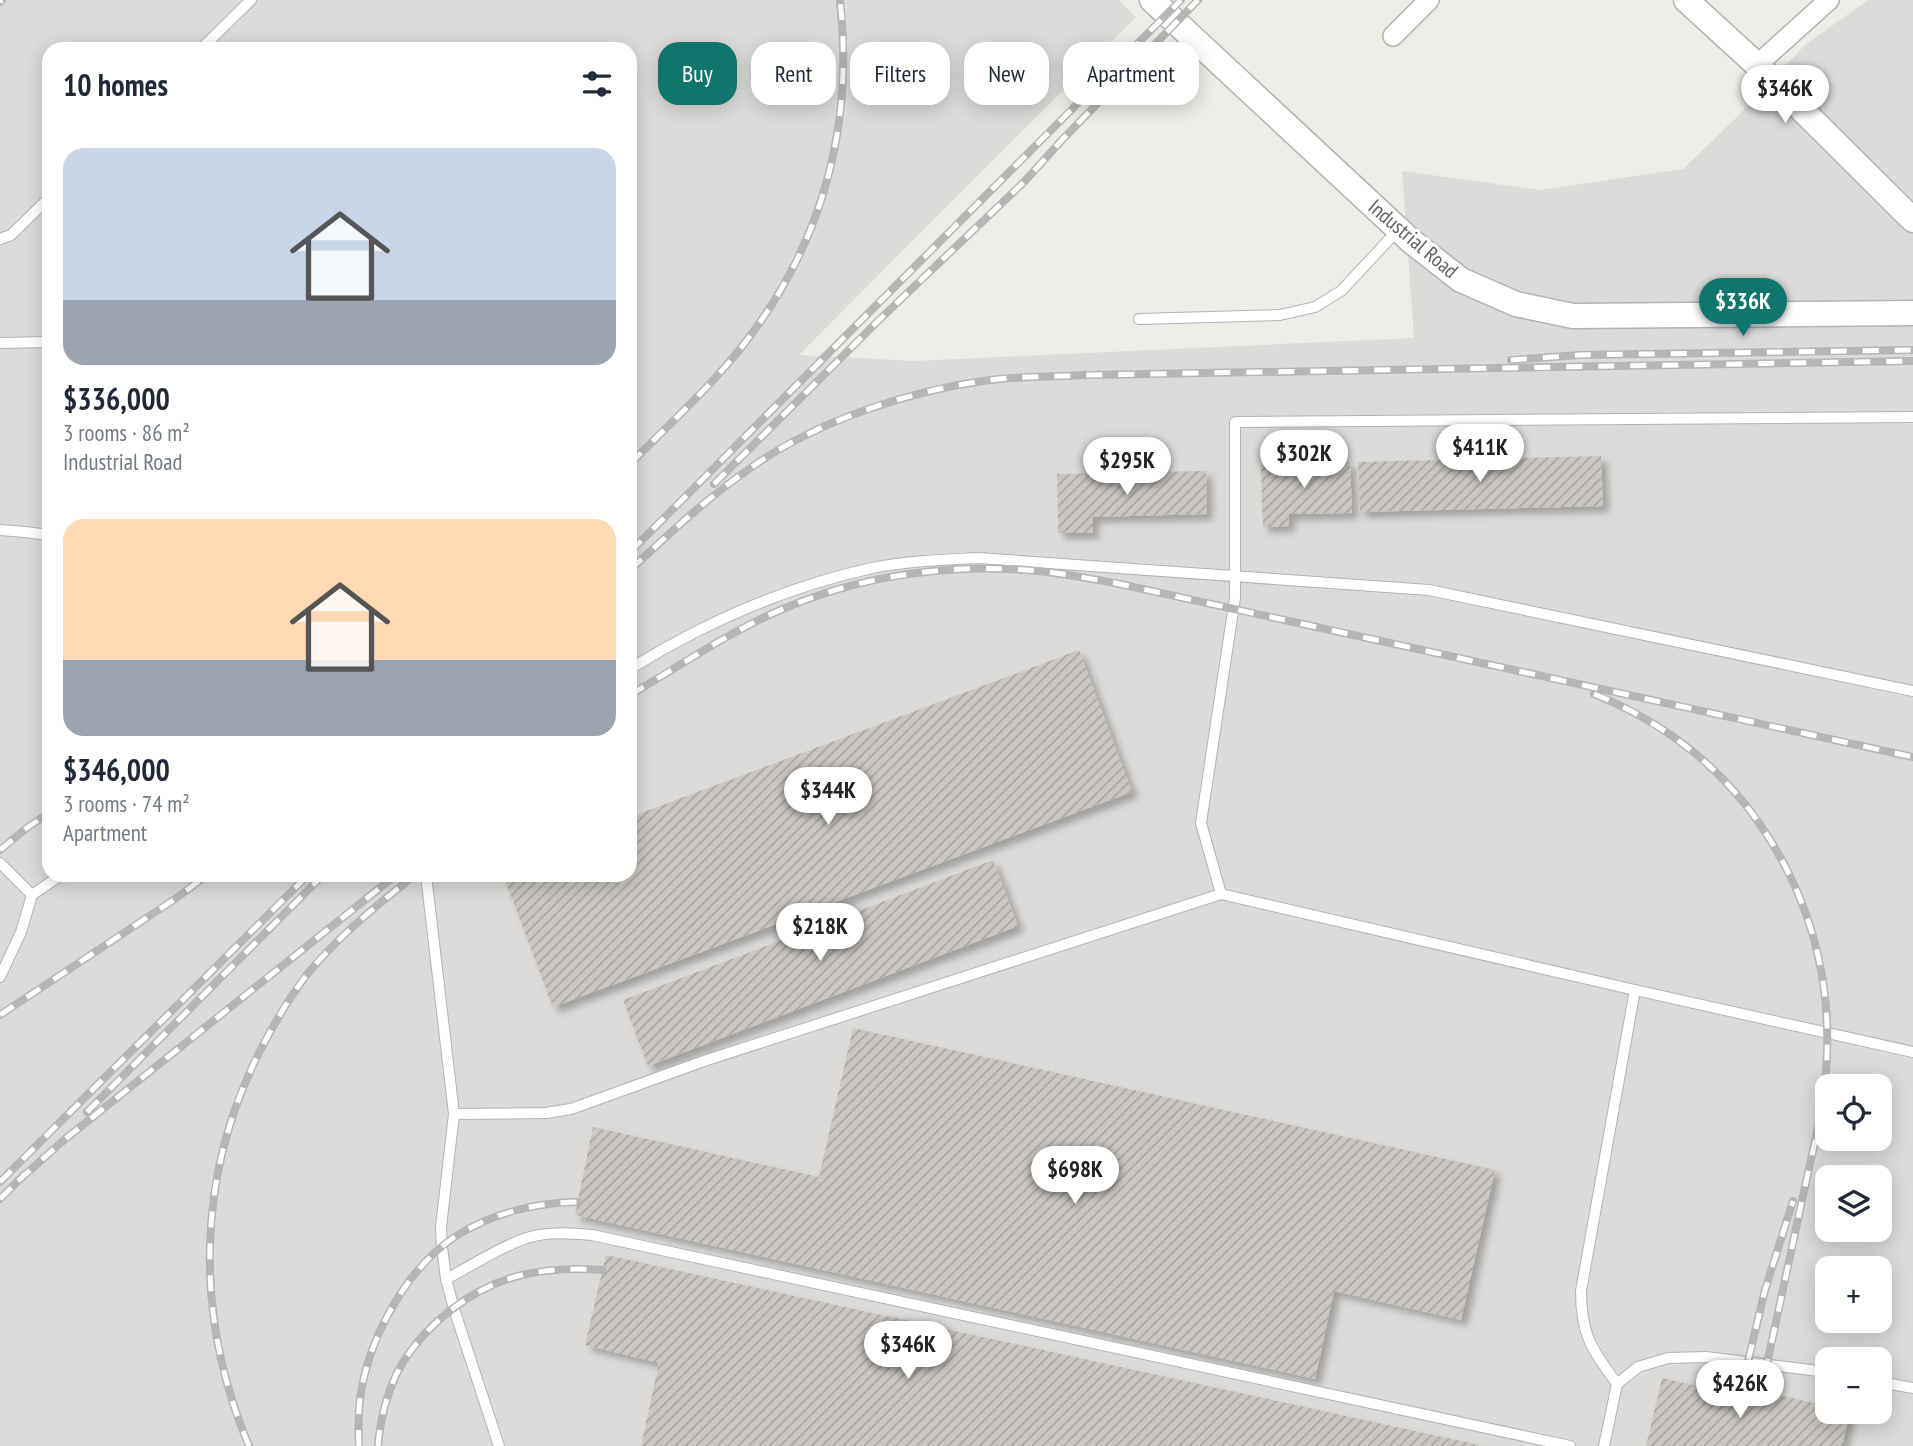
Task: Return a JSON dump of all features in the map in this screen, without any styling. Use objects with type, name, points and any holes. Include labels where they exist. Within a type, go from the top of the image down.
[{"type":"street","name":"Industrial Road","points":[[1152,0],[1399,229],[1461,280],[1516,304],[1573,316],[1913,313]]},
{"type":"street","points":[[1393,36],[1429,0]]},
{"type":"street","points":[[1686,0],[1757,65],[1913,220]]},
{"type":"street","points":[[1757,65],[1829,0]]},
{"type":"lane","points":[[208,42],[251,0]]},
{"type":"lane","points":[[0,239],[11,236],[42,205]]},
{"type":"lane","points":[[1139,319],[1280,315],[1315,307],[1340,291],[1399,229]]},
{"type":"lane","points":[[0,343],[42,342]]},
{"type":"lane","points":[[1221,894],[1201,823],[1237,578],[1235,422],[1913,417]]},
{"type":"lane","points":[[0,530],[42,535]]},
{"type":"lane","points":[[637,665],[670,644],[762,602],[817,583],[873,568],[923,561],[978,558],[1429,590],[1913,691]]},
{"type":"lane","points":[[0,863],[32,895]]},
{"type":"lane","points":[[0,977],[21,932],[32,895],[51,882]]},
{"type":"lane","points":[[426,882],[454,1114],[441,1227],[446,1279],[499,1446]]},
{"type":"lane","points":[[454,1114],[545,1113],[570,1109],[704,1061],[1221,894],[1913,1052]]},
{"type":"lane","points":[[1617,1384],[1588,1340],[1583,1324],[1581,1291],[1635,990]]},
{"type":"lane","points":[[446,1279],[522,1240],[568,1233],[592,1235],[1570,1446]]},
{"type":"lane","points":[[1604,1446],[1617,1384],[1639,1367],[1653,1361],[1706,1357],[1815,1371]]},
{"type":"lane","points":[[1892,1384],[1913,1388]]},
{"type":"shaded area","points":[[0,0],[1119,0],[1136,17],[1111,42],[1063,42],[1063,90],[1049,104],[1049,42],[964,42],[964,105],[1048,105],[799,355],[914,361],[1414,338],[1402,171],[1540,190],[1683,169],[1805,45],[1868,0],[1913,0],[1913,1446],[0,1446]]},
{"type":"building","points":[[1601,456],[1603,506],[1360,512],[1358,462]]},
{"type":"building","points":[[1350,462],[1352,513],[1289,514],[1289,526],[1263,527],[1261,464]]},
{"type":"building","points":[[1206,471],[1207,514],[1093,517],[1093,533],[1058,533],[1057,474]]},
{"type":"building","points":[[1079,650],[1132,792],[553,1007],[506,882],[637,882],[637,814]]},
{"type":"building","points":[[993,860],[1018,926],[648,1066],[623,1000]]},
{"type":"building","points":[[853,1028],[1495,1170],[1461,1320],[1334,1291],[1315,1379],[575,1215],[593,1127],[819,1177]]},
{"type":"building","points":[[606,1255],[1479,1446],[641,1446],[659,1363],[585,1345]]},
{"type":"building","points":[[1662,1378],[1750,1398],[1752,1389],[1815,1403],[1815,1424],[1847,1424],[1842,1446],[1646,1446]]},
{"type":"railway","points":[[637,457],[734,356],[773,302],[796,263],[814,222],[837,136],[842,92],[840,0]]},
{"type":"railway","points":[[637,545],[1181,0]]},
{"type":"railway","points":[[714,484],[878,321],[1025,181],[1198,0]]},
{"type":"railway","points":[[1511,360],[1580,355],[1913,350]]},
{"type":"railway","points":[[637,564],[689,516],[777,450],[805,435],[866,410],[929,391],[960,385],[1002,379],[1086,375],[1913,361]]},
{"type":"railway","points":[[637,691],[759,620],[838,589],[931,571],[1026,570],[1115,583],[1913,757]]},
{"type":"railway","points":[[1594,694],[1642,717],[1686,746],[1743,802],[1779,855],[1796,889],[1819,959],[1827,1031],[1822,1106],[1762,1387]]},
{"type":"railway","points":[[0,850],[42,818]]},
{"type":"railway","points":[[0,1015],[198,882]]},
{"type":"railway","points":[[0,1182],[301,882]]},
{"type":"railway","points":[[87,1112],[316,882]]},
{"type":"railway","points":[[18,1181],[64,1140],[387,882]]},
{"type":"railway","points":[[249,1446],[231,1397],[211,1296],[210,1246],[214,1196],[224,1146],[240,1097],[261,1049],[295,990],[346,933],[406,882]]},
{"type":"railway","points":[[0,1199],[25,1174]]},
{"type":"railway","points":[[1741,1391],[1765,1290],[1793,1201]]},
{"type":"railway","points":[[359,1446],[361,1394],[374,1345],[395,1303],[422,1265],[456,1236],[484,1221],[530,1207],[578,1202]]},
{"type":"railway","points":[[378,1446],[384,1409],[397,1373],[419,1340],[449,1311],[484,1289],[522,1275],[542,1271],[602,1270]]}]
